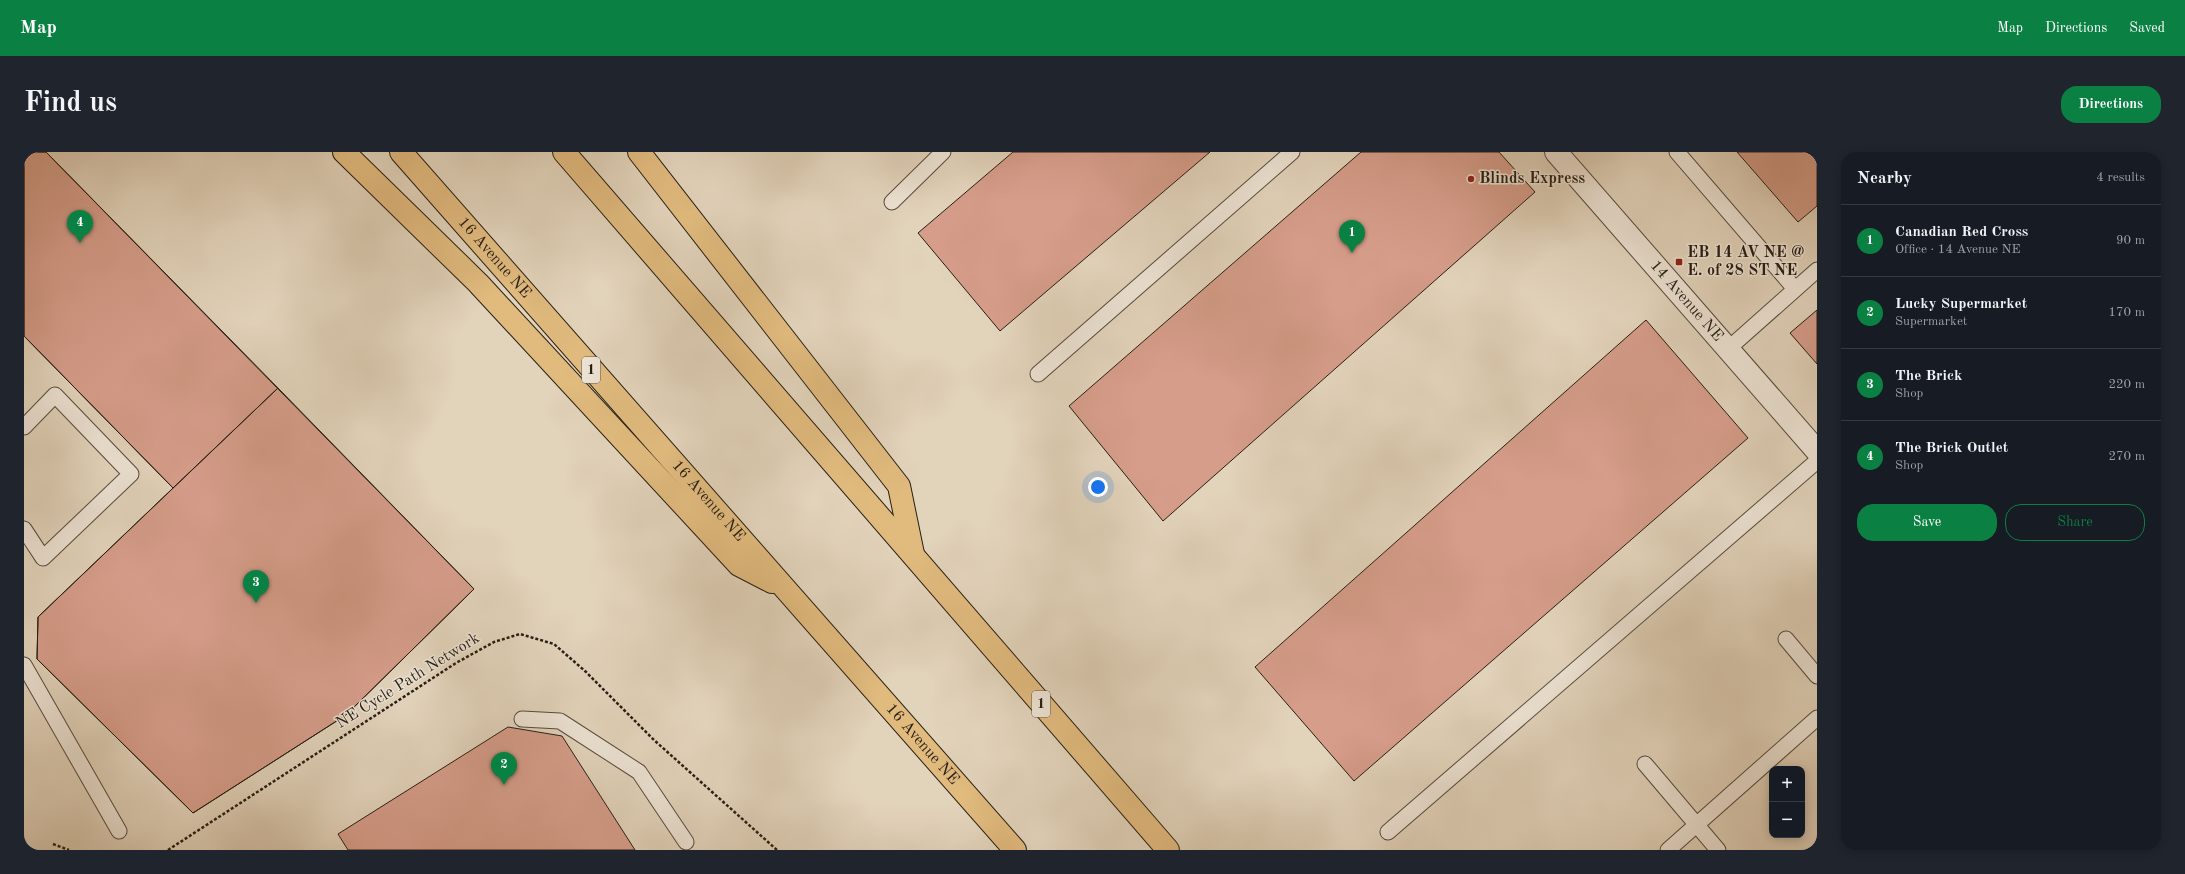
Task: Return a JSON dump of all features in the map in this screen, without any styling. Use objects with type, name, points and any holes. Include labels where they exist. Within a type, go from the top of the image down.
[{"type":"highway","points":[[344,152],[478,284],[739,565],[782,587]]},
{"type":"highway","name":"16 Avenue NE","points":[[401,152],[1014,850]]},
{"type":"highway","name":"1","points":[[564,152],[1168,850]]},
{"type":"highway","points":[[639,152],[899,486],[914,557]]},
{"type":"street","name":"14 Avenue NE","points":[[1556,152],[1817,451]]},
{"type":"lane","points":[[892,202],[943,152]]},
{"type":"lane","points":[[1038,374],[1292,152]]},
{"type":"lane","points":[[1677,152],[1795,289]]},
{"type":"lane","points":[[1728,349],[1817,270]]},
{"type":"lane","points":[[24,427],[56,395],[131,474],[43,558],[24,529]]},
{"type":"lane","points":[[1388,832],[1817,461]]},
{"type":"lane","points":[[1786,640],[1817,676]]},
{"type":"lane","points":[[24,665],[118,831]]},
{"type":"lane","points":[[1668,850],[1817,718]]},
{"type":"lane","points":[[522,719],[560,722],[639,772],[686,842]]},
{"type":"lane","points":[[1645,764],[1716,849]]},
{"type":"path","name":"NE Cycle Path Network","points":[[168,850],[456,663],[494,642],[520,634],[554,644],[585,671],[654,740],[777,850]]},
{"type":"path","points":[[53,844],[69,850]]},
{"type":"building","points":[[24,152],[46,152],[474,589],[346,715],[193,813],[37,659],[38,617],[173,488],[24,336]]},
{"type":"building","points":[[24,152],[46,152],[278,388],[173,488],[24,336]]},
{"type":"building","points":[[1013,152],[1210,152],[1000,331],[918,233]]},
{"type":"building","points":[[1361,152],[1499,152],[1535,192],[1163,521],[1069,406]]},
{"type":"building","points":[[1737,152],[1817,152],[1817,206],[1798,222]]},
{"type":"building","points":[[1817,310],[1817,364],[1790,333]]},
{"type":"building","points":[[1646,320],[1748,438],[1354,781],[1255,667]]},
{"type":"building","points":[[278,388],[474,589],[346,715],[193,813],[37,659],[38,617]]},
{"type":"building","points":[[508,727],[562,736],[635,850],[348,850],[338,834]]},
{"type":"place","name":"Blinds Express","points":[[1471,179]]},
{"type":"place","name":"The Brick Outlet","points":[[80,243]]},
{"type":"place","name":"Canadian Red Cross","points":[[1352,253]]},
{"type":"place","name":"EB 14 AV NE @ E. of 28 ST NE","points":[[1679,262]]},
{"type":"place","name":"The Brick","points":[[256,603]]},
{"type":"place","name":"Lucky Supermarket","points":[[504,785]]}]
